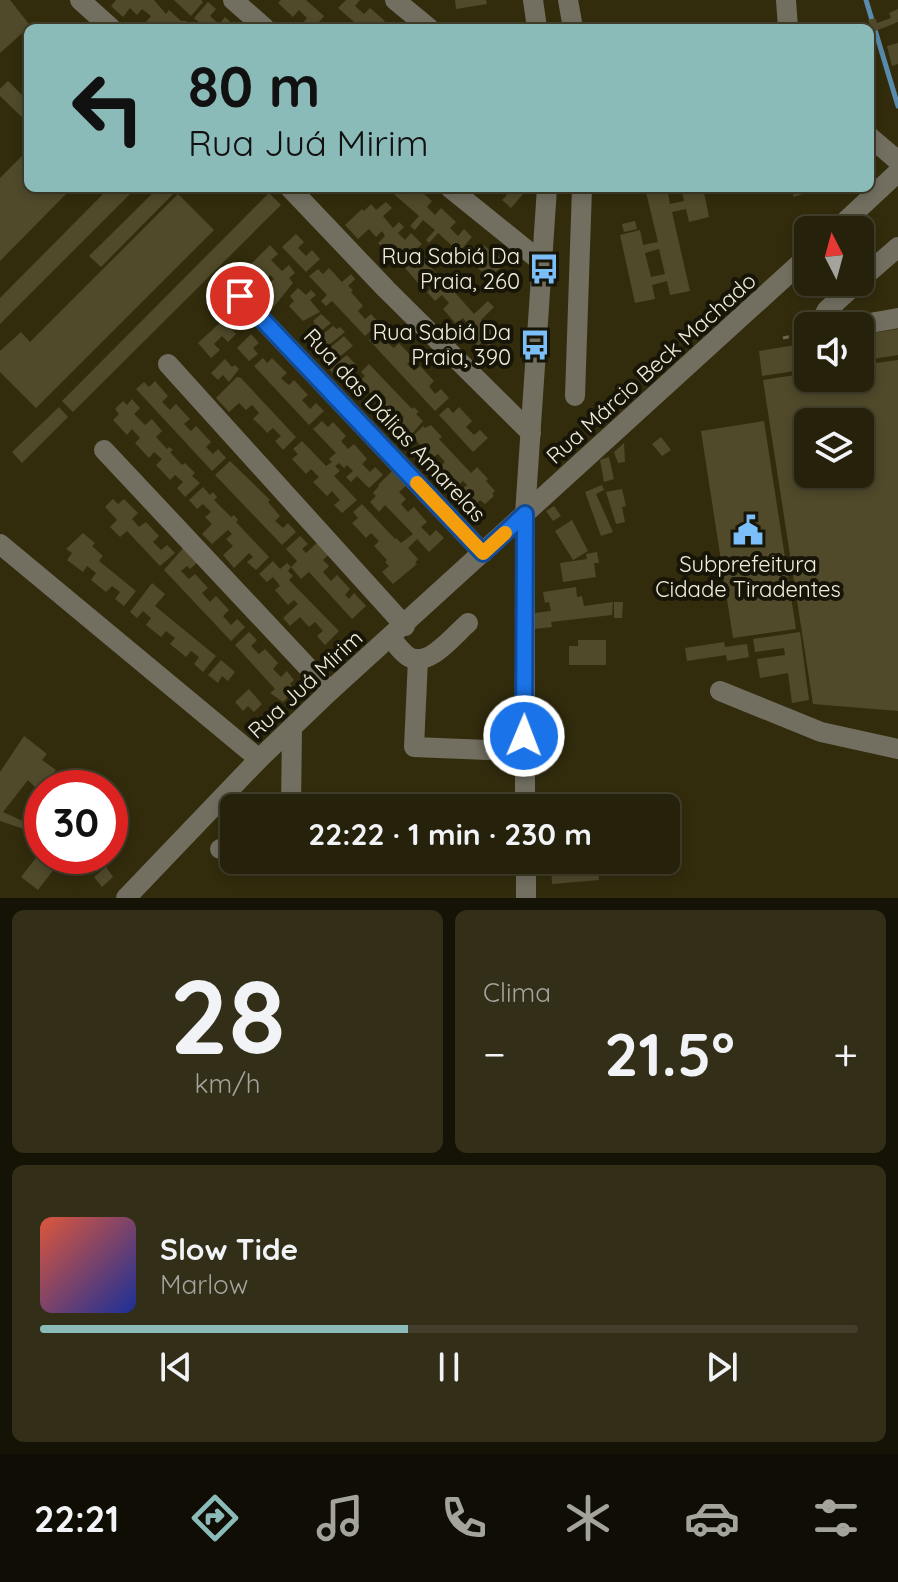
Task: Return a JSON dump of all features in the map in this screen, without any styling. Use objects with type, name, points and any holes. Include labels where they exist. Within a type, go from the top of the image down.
[{"type":"street","points":[[80,0],[107,24]]},
{"type":"street","points":[[233,0],[260,24]]},
{"type":"street","points":[[533,0],[536,24]]},
{"type":"street","points":[[568,0],[572,24]]},
{"type":"street","points":[[786,0],[788,24]]},
{"type":"street","points":[[400,2],[425,24]]},
{"type":"street","points":[[874,140],[898,161]]},
{"type":"street","points":[[851,216],[898,172]]},
{"type":"street","points":[[294,192],[531,433]]},
{"type":"street","points":[[455,192],[544,264]]},
{"type":"street","points":[[525,794],[525,514],[547,192]]},
{"type":"street","points":[[575,396],[582,192]]},
{"type":"street","points":[[874,268],[898,247]]},
{"type":"street","name":"Rua Márcio Beck Machado","points":[[525,514],[794,269]]},
{"type":"street","name":"Rua das Dálias Amarelas","points":[[240,296],[483,553]]},
{"type":"street","points":[[826,312],[842,296]]},
{"type":"street","points":[[874,322],[898,318]]},
{"type":"street","points":[[168,364],[398,632],[408,656],[418,659],[430,657],[468,623]]},
{"type":"street","points":[[104,450],[330,691]]},
{"type":"street","name":"Rua Juá Mirim","points":[[126,898],[259,759],[525,514]]},
{"type":"street","points":[[0,544],[259,759]]},
{"type":"street","points":[[418,659],[414,747],[488,750]]},
{"type":"street","points":[[720,691],[821,732],[898,749]]},
{"type":"street","points":[[291,794],[292,728]]},
{"type":"street","points":[[526,874],[526,898]]},
{"type":"path","points":[[783,338],[794,335]]},
{"type":"building","points":[[0,0],[10,0],[29,24],[24,24],[24,32],[0,53]]},
{"type":"building","points":[[116,0],[154,0],[166,14],[169,10],[189,24],[148,24],[146,22],[151,16],[142,9],[137,15],[130,8],[123,17],[111,6]]},
{"type":"building","points":[[174,0],[201,0],[203,2],[191,16]]},
{"type":"building","points":[[281,0],[306,0],[324,16],[317,24],[302,24],[307,18],[299,10],[293,17],[278,3]]},
{"type":"building","points":[[346,0],[360,0],[355,6],[364,14],[370,8],[385,21],[382,24],[356,24],[338,8]]},
{"type":"building","points":[[455,0],[486,0],[487,4],[456,9]]},
{"type":"building","points":[[208,2],[216,9],[210,16],[219,24],[201,24],[194,18]]},
{"type":"building","points":[[898,9],[898,22],[874,32],[874,24],[870,24],[868,20],[875,18],[877,23],[891,18],[889,13]]},
{"type":"building","points":[[225,17],[233,24],[219,24]]},
{"type":"building","points":[[898,43],[898,64],[892,66],[887,46]]},
{"type":"building","points":[[8,81],[24,97],[24,119],[0,96],[0,89]]},
{"type":"building","points":[[24,154],[24,192],[68,192],[0,261],[0,178]]},
{"type":"building","points":[[105,192],[132,192],[0,324],[0,298]]},
{"type":"building","points":[[154,192],[174,193],[101,267],[89,256]]},
{"type":"building","points":[[392,192],[422,192],[432,201],[427,207],[435,215],[441,208],[456,222],[450,228],[458,236],[464,229],[472,237],[459,252],[438,233],[429,243],[426,240],[435,230],[423,220],[415,230],[410,226],[419,216]]},
{"type":"building","points":[[504,192],[524,193],[511,208],[502,200],[507,195]]},
{"type":"building","points":[[646,192],[668,192],[670,204],[684,201],[682,192],[704,192],[709,217],[689,222],[686,209],[672,212],[690,291],[670,295],[667,281],[652,285],[655,299],[635,303],[620,235],[640,230],[643,245],[658,242]],"holes":[[[659,249],[665,274],[651,277],[645,253]]]},
{"type":"building","points":[[792,192],[808,192],[794,197]]},
{"type":"building","points":[[269,193],[281,205],[73,412],[62,401]]},
{"type":"building","points":[[178,194],[214,230],[36,408],[0,372],[0,351],[21,332],[30,342]]},
{"type":"building","points":[[386,202],[392,208],[383,216],[393,228],[399,222],[404,227],[398,233],[405,240],[411,233],[422,244],[415,250],[437,274],[429,282],[424,277],[418,283],[405,268],[410,263],[403,254],[397,260],[378,243],[385,236],[382,231],[376,237],[369,229],[358,239],[345,225],[362,209],[364,211],[371,204],[376,210]]},
{"type":"building","points":[[635,221],[637,229],[624,232],[622,224]]},
{"type":"building","points":[[296,234],[304,242],[298,248],[306,256],[312,250],[320,259],[306,272],[282,247]]},
{"type":"building","points":[[270,245],[278,254],[271,260],[282,271],[289,265],[295,273],[289,278],[293,283],[272,309],[258,294],[274,279],[270,275],[264,281],[251,264]]},
{"type":"building","points":[[483,245],[507,262],[489,278],[470,261],[465,267],[457,260],[472,246],[478,252]]},
{"type":"building","points":[[329,268],[342,282],[351,274],[355,279],[348,286],[363,306],[358,311],[365,319],[371,314],[379,323],[365,336],[332,301],[326,306],[321,301],[327,295],[309,276],[318,269],[323,274]]},
{"type":"building","points":[[442,278],[474,314],[488,301],[494,307],[481,320],[498,337],[489,346],[484,340],[478,346],[465,332],[470,326],[463,318],[456,324],[443,309],[449,303],[442,295],[435,301],[427,292]]},
{"type":"building","points":[[298,288],[306,295],[311,290],[316,295],[310,300],[320,312],[303,321],[289,306],[294,301],[290,296]]},
{"type":"building","points":[[321,314],[331,323],[316,335],[310,328]]},
{"type":"building","points":[[223,320],[236,334],[228,342],[222,336],[214,344],[220,350],[211,358],[198,343]]},
{"type":"building","points":[[333,326],[345,332],[324,349],[320,345],[314,351],[309,345]]},
{"type":"building","points":[[383,327],[391,336],[386,341],[394,348],[399,343],[413,358],[407,364],[414,371],[420,366],[434,381],[429,386],[435,394],[441,389],[449,398],[435,411],[369,340]]},
{"type":"building","points":[[898,329],[898,355],[874,359],[874,333]]},
{"type":"building","points":[[251,334],[259,343],[253,348],[258,354],[249,361],[237,348]]},
{"type":"building","points":[[344,336],[353,346],[338,358],[333,353],[330,356],[327,350]]},
{"type":"building","points":[[794,345],[794,371],[762,376],[759,351]]},
{"type":"building","points":[[347,355],[356,365],[345,374],[342,372],[336,376],[329,369]]},
{"type":"building","points":[[263,358],[267,363],[272,358],[287,373],[281,378],[289,385],[294,380],[308,395],[302,400],[310,409],[316,403],[324,411],[309,425],[254,366]]},
{"type":"building","points":[[225,359],[232,367],[235,365],[239,369],[229,382],[223,375],[218,380],[211,373]]},
{"type":"building","points":[[898,360],[898,711],[813,704],[763,380],[794,375],[794,392],[874,392],[874,363]]},
{"type":"building","points":[[369,364],[412,409],[414,407],[419,412],[416,414],[423,421],[407,440],[394,426],[404,417],[400,413],[394,418],[380,404],[386,398],[379,390],[373,396],[359,381],[365,376],[361,372]]},
{"type":"building","points":[[237,377],[296,437],[283,450],[275,441],[281,436],[273,428],[267,433],[253,419],[259,413],[252,405],[246,410],[239,403],[229,412],[216,398]]},
{"type":"building","points":[[155,381],[168,396],[162,402],[170,410],[176,404],[190,419],[184,424],[191,431],[196,426],[211,442],[206,447],[213,454],[218,449],[226,458],[212,471],[136,389],[144,382],[149,387]]},
{"type":"building","points":[[132,399],[140,408],[134,414],[145,425],[152,419],[162,431],[156,437],[167,449],[173,450],[170,452],[182,465],[185,463],[195,473],[192,476],[200,483],[185,497],[177,488],[183,482],[175,475],[170,480],[156,465],[162,459],[154,452],[149,458],[135,443],[140,438],[132,429],[127,435],[113,420],[119,414],[115,409],[123,401],[127,405]]},
{"type":"building","points":[[59,407],[68,417],[22,463],[12,452]]},
{"type":"building","points":[[448,407],[453,413],[459,407],[472,421],[466,427],[474,435],[480,430],[488,438],[473,452],[439,415]]},
{"type":"building","points":[[322,421],[328,427],[333,422],[346,436],[341,441],[348,449],[354,444],[367,459],[362,464],[370,472],[375,467],[383,475],[369,488],[357,476],[351,482],[346,477],[353,471],[347,465],[344,468],[339,463],[335,466],[340,471],[334,476],[357,500],[342,513],[334,505],[340,500],[332,491],[327,496],[313,482],[319,477],[311,469],[306,474],[292,459],[298,454],[293,449],[302,441],[326,466],[332,462],[329,459],[336,453],[313,429]]},
{"type":"building","name":"Subprefeitura Cidade Tiradentes","points":[[764,421],[796,629],[733,638],[701,431]]},
{"type":"building","points":[[431,425],[442,437],[439,439],[471,473],[477,467],[488,479],[486,481],[495,491],[485,504],[480,500],[475,505],[461,490],[467,485],[463,481],[451,492],[446,486],[452,481],[440,467],[445,462],[438,454],[431,459],[413,436],[423,426]]},
{"type":"building","points":[[661,437],[671,450],[662,456],[652,444]]},
{"type":"building","points":[[624,443],[625,462],[618,463],[614,452]]},
{"type":"building","points":[[609,457],[614,479],[604,482],[600,460]]},
{"type":"building","points":[[230,461],[270,500],[268,502],[280,516],[275,521],[283,528],[288,523],[296,532],[282,545],[215,475]]},
{"type":"building","points":[[395,468],[409,483],[399,492],[406,499],[401,504],[408,512],[414,507],[427,522],[421,527],[430,536],[436,530],[444,538],[429,552],[417,539],[408,548],[418,559],[417,564],[393,584],[382,572],[389,566],[374,546],[379,541],[371,533],[366,538],[352,523],[358,518],[353,512],[362,504],[401,543],[413,534],[385,505],[379,512],[370,502],[376,496],[373,493],[378,485]]},
{"type":"building","points":[[602,485],[604,490],[596,494],[613,532],[601,536],[585,492]]},
{"type":"building","points":[[203,487],[210,495],[213,492],[217,497],[214,500],[231,517],[234,515],[238,520],[236,522],[269,557],[256,570],[247,562],[253,557],[249,553],[234,568],[223,555],[233,546],[226,539],[232,534],[228,530],[212,544],[202,534],[212,524],[205,517],[211,512],[203,504],[197,509],[189,500]]},
{"type":"building","points":[[622,489],[626,506],[622,507],[625,522],[616,524],[606,492]]},
{"type":"building","points":[[113,499],[118,504],[124,499],[138,513],[132,519],[139,527],[146,522],[159,536],[153,542],[161,550],[167,545],[175,553],[160,566],[127,531],[120,537],[110,527],[117,520],[105,507]]},
{"type":"building","points":[[554,506],[561,516],[553,521],[546,511]]},
{"type":"building","points":[[572,520],[588,551],[573,560],[555,531]]},
{"type":"building","points":[[83,533],[95,543],[92,546],[103,556],[99,561],[136,591],[124,606],[115,599],[120,592],[112,586],[106,592],[91,580],[96,573],[87,566],[83,572],[67,560],[72,553],[66,549]]},
{"type":"building","points":[[300,536],[308,544],[302,549],[306,553],[321,539],[332,551],[323,560],[329,566],[323,572],[331,581],[337,575],[350,589],[345,595],[349,599],[354,593],[366,606],[352,619],[309,572],[301,579],[291,567],[297,561],[286,549]]},
{"type":"building","points":[[185,546],[199,561],[190,569],[187,566],[181,571],[189,579],[195,574],[208,588],[202,593],[210,602],[216,596],[229,610],[223,616],[231,625],[237,619],[245,627],[231,641],[164,570]]},
{"type":"building","points":[[597,552],[599,563],[594,563],[596,577],[563,582],[560,563],[587,559],[586,554]]},
{"type":"building","points":[[273,561],[280,569],[287,563],[291,567],[288,571],[293,576],[289,580],[339,631],[325,645],[317,636],[323,631],[315,622],[309,627],[300,617],[290,626],[283,618],[298,604],[294,600],[288,605],[275,590],[280,586],[273,577],[267,582],[259,574]]},
{"type":"building","points":[[152,583],[165,594],[155,606],[216,656],[203,672],[194,664],[199,657],[191,651],[186,657],[170,644],[175,638],[166,631],[161,637],[146,625],[151,618],[143,611],[137,618],[130,612]]},
{"type":"building","points":[[576,587],[577,597],[582,596],[584,606],[613,602],[612,615],[551,622],[552,627],[535,629],[534,613],[551,611],[549,602],[545,603],[543,592]]},
{"type":"building","points":[[614,602],[623,602],[622,618],[614,618]]},
{"type":"building","points":[[249,632],[257,640],[251,646],[259,654],[265,649],[278,663],[273,669],[281,677],[287,671],[294,680],[290,684],[295,690],[283,702],[270,693],[275,689],[235,645]]},
{"type":"building","points":[[800,632],[809,700],[792,703],[788,673],[760,678],[757,659],[785,655],[784,648],[755,652],[753,639]]},
{"type":"building","points":[[578,640],[606,640],[606,665],[569,665],[569,646],[578,646]]},
{"type":"building","points":[[724,642],[725,647],[747,644],[749,657],[727,661],[726,655],[687,661],[685,648]]},
{"type":"building","points":[[221,660],[235,672],[228,681],[222,676],[218,683],[208,675]]},
{"type":"building","points":[[249,689],[262,704],[254,712],[248,706],[243,711],[235,702]]},
{"type":"building","points":[[24,736],[47,754],[42,760],[56,770],[24,770],[24,785],[3,812],[24,822],[24,829],[0,821],[0,772]]},
{"type":"building","points":[[24,873],[50,874],[38,890],[21,877]]},
{"type":"building","points":[[111,874],[113,877],[102,887],[94,877]]},
{"type":"building","points":[[552,874],[599,874],[599,880],[552,884]]},
{"type":"waterway","points":[[866,0],[873,24]]},
{"type":"waterway","points":[[874,26],[898,106]]},
{"type":"slow traffic","points":[[417,483],[483,553],[505,533]]},
{"type":"place","name":"Rua Sabiá Da Praia, 260","points":[[544,269]]},
{"type":"place","name":"Rua Sabiá Da Praia, 390","points":[[535,345]]},
{"type":"place","name":"Subprefeitura Cidade Tiradentes","points":[[748,530]]},
{"type":"route","points":[[240,296],[483,553],[525,514],[524,736]]}]
